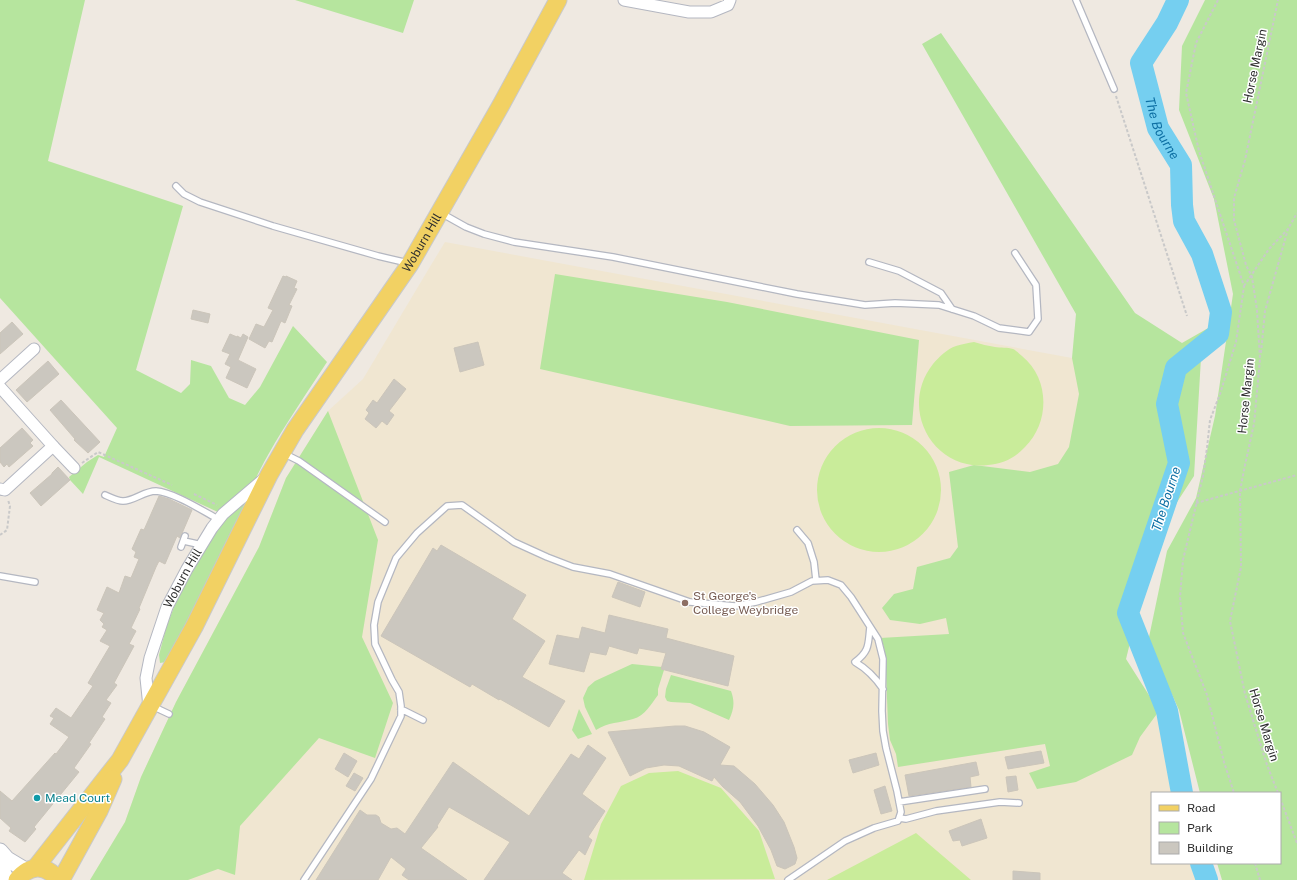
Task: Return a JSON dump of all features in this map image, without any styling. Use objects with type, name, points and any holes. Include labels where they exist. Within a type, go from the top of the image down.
[{"type":"main road","name":"Woburn Hill","points":[[59,880],[99,811],[120,760],[194,627],[269,475],[296,430],[410,264],[499,110],[558,0]]},
{"type":"main road","name":"Woburn Hill","points":[[27,873],[120,760]]},
{"type":"main road","points":[[0,851],[7,859],[27,873],[49,871],[59,880]]},
{"type":"main road","points":[[0,860],[7,880]]},
{"type":"street","points":[[624,0],[689,12],[711,12],[728,5],[730,0]]},
{"type":"street","points":[[0,380],[34,349]]},
{"type":"street","points":[[0,387],[74,468]]},
{"type":"street","points":[[2,489],[53,446]]},
{"type":"street","name":"Woburn Hill","points":[[150,706],[146,678],[150,658],[167,607],[187,568],[218,520],[228,509],[269,475]]},
{"type":"lane","points":[[1076,0],[1114,90]]},
{"type":"lane","points":[[176,186],[184,194],[200,202],[273,226],[410,264]]},
{"type":"lane","points":[[441,212],[466,227],[484,234],[514,242],[613,257],[797,294],[865,305],[895,303],[939,305],[974,316],[999,328],[1030,332],[1038,319],[1036,285],[1015,253]]},
{"type":"lane","points":[[869,262],[899,271],[941,293],[952,309]]},
{"type":"lane","points":[[282,453],[299,461],[385,522]]},
{"type":"lane","points":[[105,496],[122,501],[155,491],[194,506],[218,520]]},
{"type":"lane","points":[[304,880],[371,780],[401,716],[399,692],[375,644],[374,624],[378,602],[396,558],[417,533],[447,506],[462,505],[514,542],[547,557],[573,567],[610,574],[690,602],[735,606],[756,602],[791,592],[804,584],[816,580],[828,580],[841,585],[851,597],[878,639],[883,659],[883,731],[901,812],[898,821],[874,828],[845,841],[788,880]]},
{"type":"lane","points":[[797,530],[808,543],[814,562],[816,580]]},
{"type":"lane","points":[[181,547],[185,538],[202,545]]},
{"type":"lane","points":[[0,576],[35,582]]},
{"type":"lane","points":[[870,627],[867,651],[855,662],[875,676],[883,690]]},
{"type":"lane","points":[[150,706],[169,714]]},
{"type":"lane","points":[[401,709],[423,720]]},
{"type":"lane","points":[[899,802],[985,789]]},
{"type":"lane","points":[[899,818],[906,819],[936,811],[1000,802],[1018,803]]},
{"type":"path","points":[[1218,0],[1196,43],[1186,92],[1199,151],[1244,286],[1236,342],[1220,394],[1210,420],[1203,476],[1195,503],[1183,560],[1180,597],[1183,633],[1207,695],[1224,762],[1234,792]]},
{"type":"path","name":"Horse Margin","points":[[1278,0],[1245,160],[1234,198],[1234,220],[1246,264],[1252,277],[1257,310],[1260,359],[1254,424],[1240,491],[1242,567],[1230,621],[1245,694],[1267,765],[1278,792]]},
{"type":"path","points":[[1114,90],[1187,316]]},
{"type":"path","points":[[1260,359],[1265,311],[1288,229],[1297,213]]},
{"type":"path","points":[[1244,286],[1252,277],[1269,249],[1288,229]]},
{"type":"path","points":[[90,457],[98,452],[176,487]]},
{"type":"path","points":[[1195,503],[1297,476]]},
{"type":"path","points":[[0,536],[7,530],[10,506],[2,489]]},
{"type":"path","points":[[191,493],[228,509]]},
{"type":"path","points":[[1281,801],[1297,843]]},
{"type":"path","points":[[1255,864],[1260,880]]},
{"type":"shaded area","name":"St George's College Weybridge","points":[[445,242],[1072,358],[1170,364],[1157,533],[1126,659],[1159,711],[1173,792],[1151,792],[1151,864],[1192,864],[1198,880],[90,880],[125,822],[141,777],[176,702],[259,547],[286,478],[328,411],[363,379]]},
{"type":"green space","points":[[0,0],[85,0],[48,161],[183,206],[136,370],[181,393],[190,384],[191,360],[211,366],[229,398],[245,405],[260,387],[293,326],[327,362],[282,431],[261,467],[246,505],[172,661],[160,663],[159,655],[166,628],[174,607],[220,513],[99,457],[83,494],[70,480],[69,477],[87,462],[98,455],[104,457],[117,428],[0,298]]},
{"type":"green space","points":[[295,0],[414,0],[403,33]]},
{"type":"green space","points":[[1205,0],[1297,0],[1297,880],[1222,880],[1217,864],[1281,864],[1281,792],[1200,792],[1179,710],[1148,642],[1167,551],[1196,498],[1215,416],[1233,294],[1214,199],[1179,110],[1182,46]]},
{"type":"green space","points":[[941,33],[1135,313],[1182,343],[1210,327],[1201,358],[1194,476],[1157,533],[1126,659],[1159,711],[1140,737],[1132,755],[1076,782],[1037,789],[1029,773],[1050,766],[1045,744],[898,767],[896,754],[890,740],[884,647],[880,638],[949,634],[946,618],[920,624],[890,620],[882,608],[894,594],[913,589],[917,567],[950,558],[958,547],[949,472],[974,465],[1030,472],[1058,464],[1069,447],[1079,394],[1072,358],[1076,314],[922,44]]},
{"type":"green space","points":[[555,274],[727,302],[919,340],[912,425],[790,426],[540,369]]},
{"type":"green space","points":[[974,342],[992,347],[1011,348],[1015,350],[1031,365],[1038,376],[1042,388],[1042,413],[1039,425],[1033,437],[1021,451],[1013,457],[1004,462],[988,465],[968,464],[951,458],[937,448],[927,434],[921,417],[919,399],[923,381],[933,364],[949,349]]},
{"type":"green space","points":[[328,411],[378,540],[362,637],[393,703],[375,758],[319,738],[240,826],[235,875],[218,869],[188,880],[90,880],[125,822],[141,777],[176,702],[259,547],[286,478]]},
{"type":"green space","points":[[879,428],[891,429],[903,433],[914,438],[923,446],[931,455],[936,466],[940,478],[940,502],[936,514],[931,525],[923,534],[914,542],[903,547],[891,551],[879,552],[867,551],[855,547],[844,542],[835,534],[827,525],[822,514],[818,502],[817,490],[818,478],[822,466],[827,455],[835,446],[844,438],[855,433],[867,429]]},
{"type":"green space","points":[[632,664],[662,667],[661,669],[664,670],[658,689],[658,695],[641,715],[601,727],[596,730],[585,707],[583,698],[588,687],[595,681]]},
{"type":"green space","points":[[671,675],[731,691],[733,706],[729,720],[690,703],[667,701],[665,697],[666,689]]},
{"type":"green space","points":[[579,709],[592,734],[578,739],[572,730]]},
{"type":"green space","points":[[678,771],[721,788],[759,831],[775,879],[584,880],[601,824],[621,786],[649,773]]},
{"type":"green space","points":[[916,833],[971,880],[827,880]]},
{"type":"building","points":[[283,276],[297,281],[294,288],[297,289],[289,305],[292,306],[285,323],[281,321],[272,342],[269,341],[265,348],[249,339],[256,324],[264,327],[273,310],[268,308]]},
{"type":"building","points":[[193,310],[210,314],[208,323],[191,319]]},
{"type":"building","points":[[12,322],[23,334],[0,354],[0,333]]},
{"type":"building","points":[[230,334],[241,338],[243,334],[248,337],[238,360],[256,369],[247,388],[226,378],[231,367],[225,364],[230,354],[222,351]]},
{"type":"building","points":[[478,342],[484,365],[460,372],[454,348]]},
{"type":"building","points":[[48,361],[59,374],[27,402],[16,390]]},
{"type":"building","points":[[394,379],[406,389],[389,411],[394,415],[387,425],[382,421],[376,428],[365,419],[369,413],[366,410],[373,400],[377,403]]},
{"type":"building","points":[[61,400],[100,442],[88,453],[74,440],[75,439],[50,410]]},
{"type":"building","points":[[22,428],[33,440],[30,443],[33,446],[9,467],[7,464],[4,467],[0,462],[0,448]]},
{"type":"building","points":[[58,467],[70,480],[41,506],[30,493]]},
{"type":"building","points":[[159,496],[192,510],[180,538],[177,536],[165,564],[159,561],[156,567],[131,628],[136,631],[129,644],[134,646],[114,683],[117,685],[106,700],[111,703],[102,717],[105,719],[89,743],[91,744],[74,768],[79,772],[34,827],[36,829],[25,842],[9,831],[11,828],[0,818],[0,791],[12,801],[55,753],[56,754],[69,737],[50,724],[54,718],[50,716],[56,708],[71,718],[93,686],[88,683],[110,646],[100,641],[107,630],[102,627],[104,624],[100,620],[104,613],[97,610],[107,587],[119,593],[125,576],[131,578],[139,559],[134,557],[136,552],[132,549],[141,529],[144,530]]},
{"type":"building","points":[[441,545],[526,595],[512,619],[545,641],[522,677],[565,701],[549,727],[472,684],[470,687],[381,636],[433,548],[437,551]]},
{"type":"building","points":[[618,582],[645,592],[640,607],[612,597]]},
{"type":"building","points":[[609,615],[668,629],[666,638],[734,656],[728,686],[661,669],[666,653],[639,648],[637,654],[609,646],[606,655],[590,652],[584,672],[549,664],[557,635],[579,639],[582,627],[605,633]]},
{"type":"building","points":[[685,726],[704,732],[730,747],[720,765],[734,766],[755,784],[773,805],[784,822],[794,847],[797,858],[795,864],[785,869],[777,866],[771,850],[758,826],[740,802],[714,777],[712,781],[679,766],[664,765],[646,768],[630,776],[608,732]]},
{"type":"building","points":[[588,745],[606,758],[582,794],[605,811],[588,837],[592,840],[585,855],[579,850],[562,873],[572,880],[484,880],[510,842],[449,807],[437,826],[438,827],[421,848],[467,880],[409,880],[402,875],[406,869],[391,857],[378,880],[316,880],[360,810],[367,815],[376,815],[379,817],[381,823],[391,829],[397,828],[405,834],[453,762],[529,816],[571,754],[579,759]]},
{"type":"building","points":[[1041,751],[1044,763],[1008,769],[1005,757]]},
{"type":"building","points":[[344,753],[357,761],[348,777],[335,769]]},
{"type":"building","points":[[876,753],[879,765],[853,773],[849,760]]},
{"type":"building","points":[[976,762],[979,775],[970,777],[971,787],[909,796],[905,775]]},
{"type":"building","points":[[354,773],[363,778],[355,791],[346,786]]},
{"type":"building","points":[[1016,776],[1018,790],[1008,792],[1006,777]]},
{"type":"building","points":[[885,786],[892,811],[881,814],[874,790]]},
{"type":"building","points":[[981,819],[987,838],[962,846],[960,840],[953,841],[949,831]]},
{"type":"building","points":[[1013,871],[1040,873],[1040,880],[1013,880]]},
{"type":"waterway","name":"The Bourne","points":[[1178,0],[1167,23],[1141,63],[1158,128],[1181,165],[1184,221],[1202,254],[1221,312],[1218,334],[1176,368],[1167,404],[1179,463],[1128,613],[1167,711],[1182,792]]},
{"type":"waterway","name":"The Bourne","points":[[1201,864],[1207,880]]},
{"type":"place","name":"St George's College Weybridge","points":[[685,603]]},
{"type":"place","name":"Mead Court","points":[[37,798]]}]
